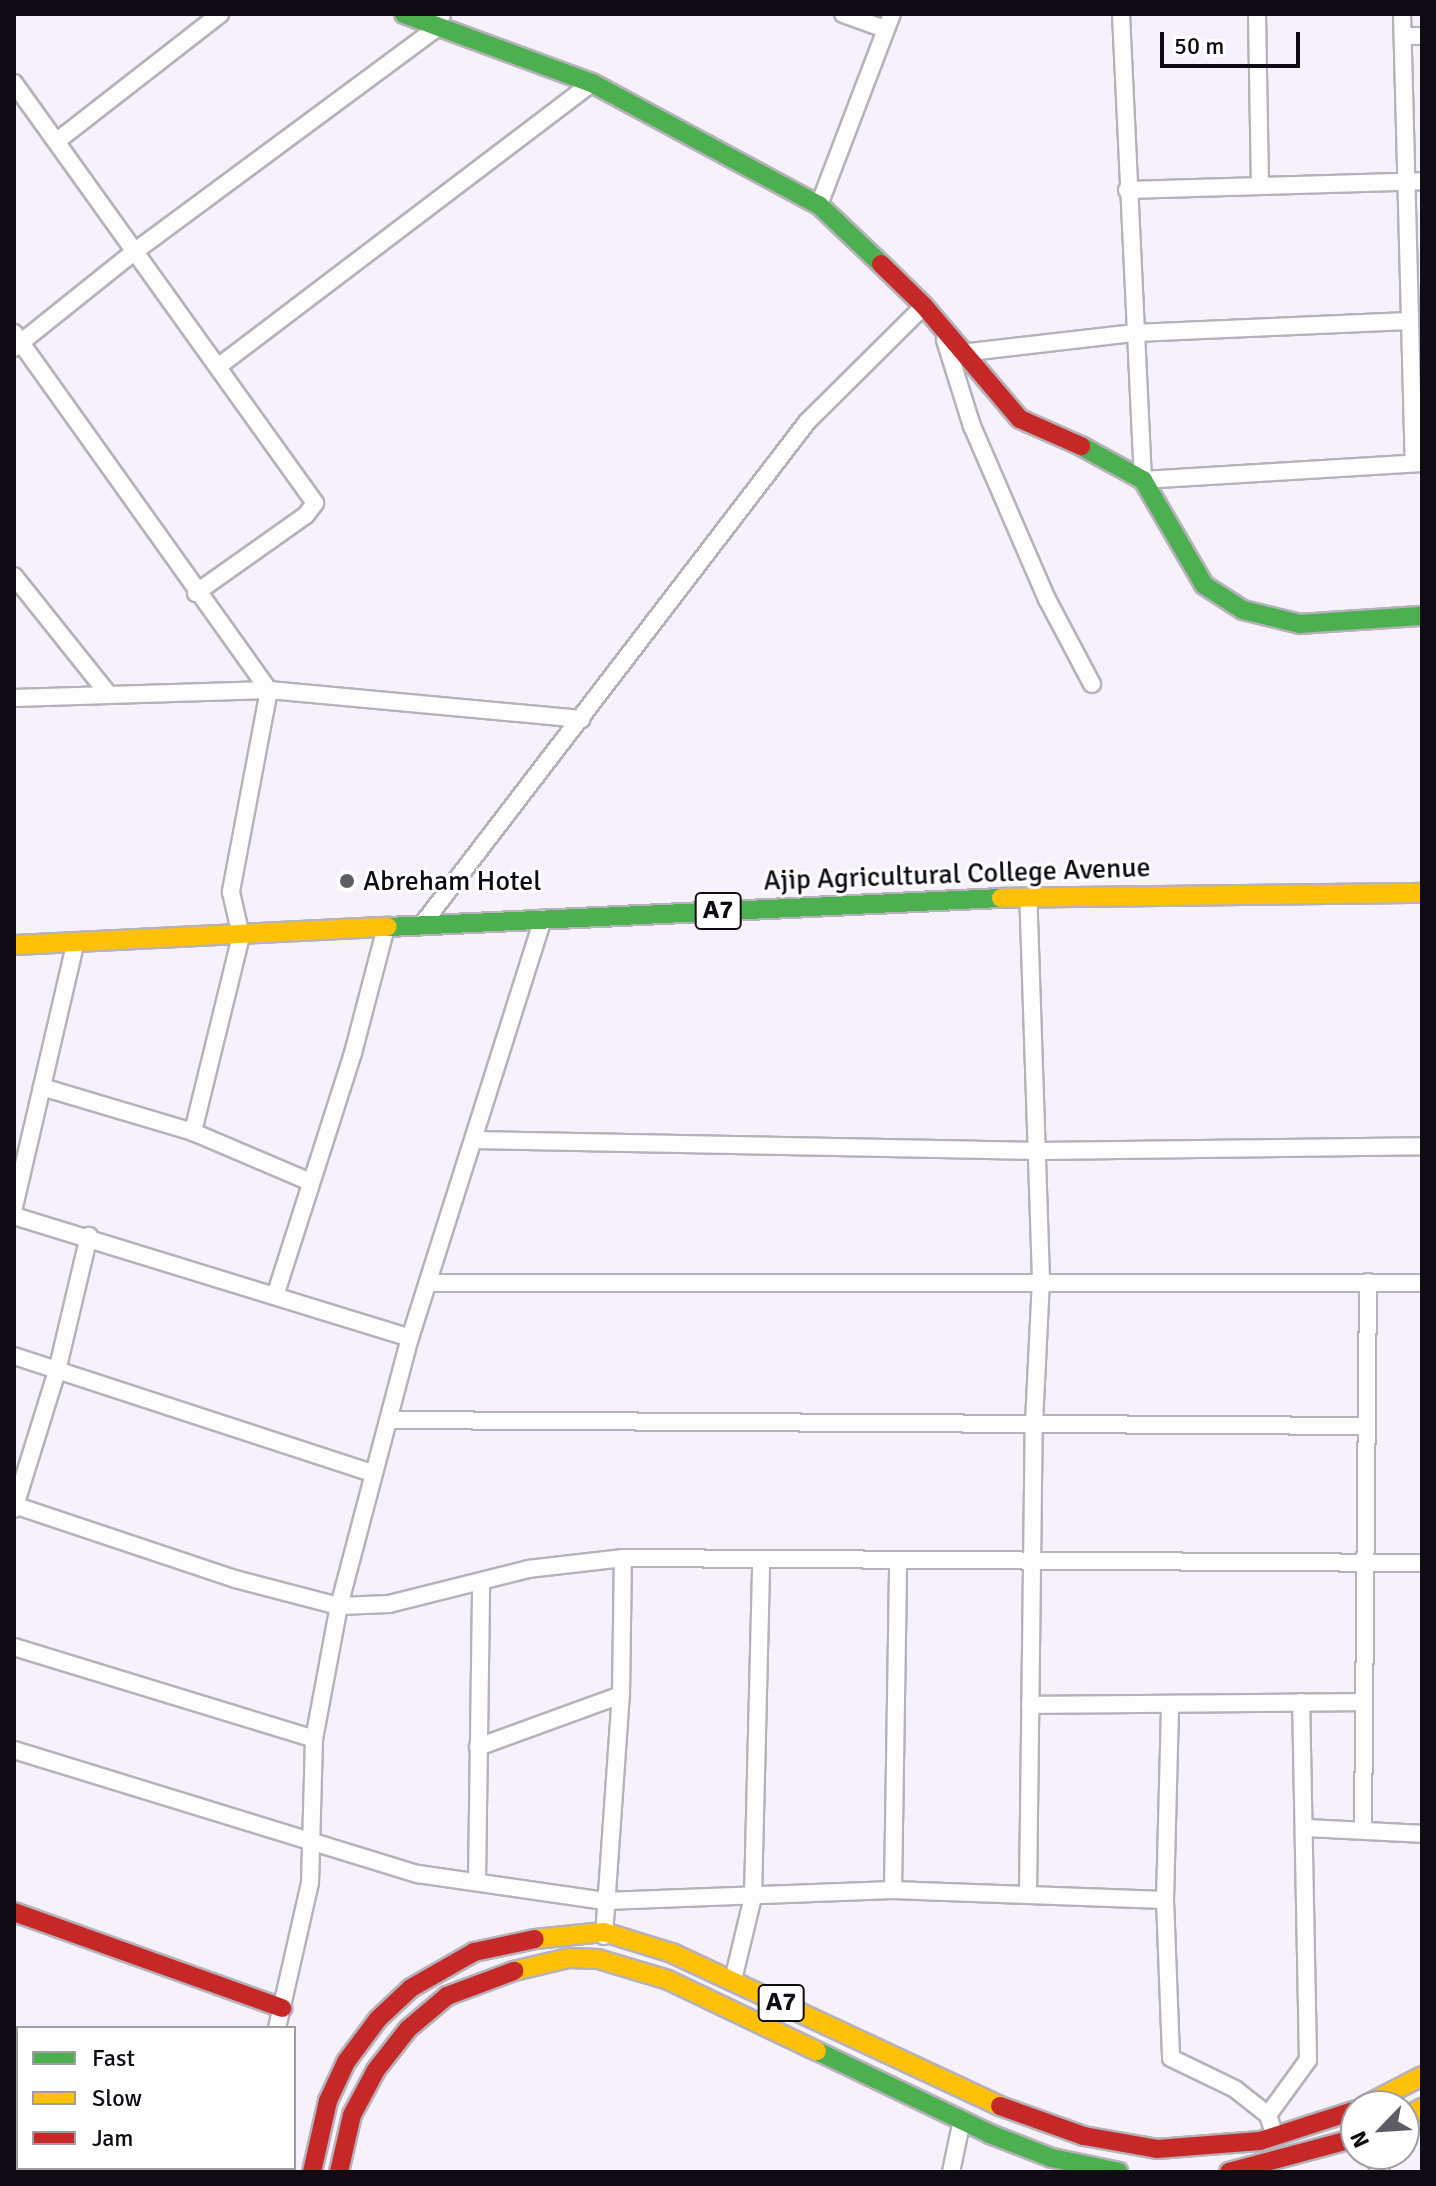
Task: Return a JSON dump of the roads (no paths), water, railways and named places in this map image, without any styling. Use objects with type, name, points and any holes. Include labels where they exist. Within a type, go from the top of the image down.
[{"type":"main road","points":[[404,14],[440,21],[592,83],[819,205],[924,306],[1020,419],[1117,461],[1143,480],[1204,585],[1243,610],[1300,624],[1422,616]]},
{"type":"main road","name":"Ajip Agricultural College Avenue","points":[[14,945],[1028,897],[1422,893]]},
{"type":"main road","points":[[14,1912],[282,2008]]},
{"type":"main road","name":"A7","points":[[312,2172],[328,2101],[346,2062],[378,2019],[411,1988],[474,1952],[560,1933],[604,1932],[672,1953],[1013,2112],[1084,2136],[1157,2149],[1204,2149],[1275,2137],[1340,2115]]},
{"type":"main road","name":"A7","points":[[339,2172],[352,2115],[376,2070],[408,2029],[447,1996],[526,1965],[598,1959],[697,1992],[962,2120],[1052,2158],[1119,2172]]},
{"type":"main road","points":[[1395,2090],[1422,2076]]},
{"type":"main road","points":[[1229,2172],[1285,2161],[1340,2143]]},
{"type":"street","points":[[57,141],[220,14]]},
{"type":"street","points":[[819,205],[888,22],[843,14]]},
{"type":"street","points":[[1121,14],[1143,480],[1418,463],[1409,321],[1402,14]]},
{"type":"street","points":[[1257,14],[1260,183]]},
{"type":"street","points":[[193,1132],[241,936],[231,892],[269,690],[16,342],[440,21]]},
{"type":"street","points":[[1404,36],[1422,36]]},
{"type":"street","points":[[14,83],[315,503],[306,515],[196,593]]},
{"type":"street","points":[[219,366],[592,83]]},
{"type":"street","points":[[1127,190],[1260,183],[1422,181]]},
{"type":"street","points":[[421,926],[807,422],[924,306]]},
{"type":"street","points":[[961,353],[1135,333],[1409,321]]},
{"type":"street","points":[[942,329],[972,426],[1047,599],[1092,684]]},
{"type":"street","points":[[14,576],[109,695]]},
{"type":"street","points":[[14,698],[269,690],[582,719]]},
{"type":"street","points":[[1028,897],[1041,1279],[1031,1564],[1028,1895]]},
{"type":"street","points":[[278,2026],[310,1883],[314,1739],[339,1606],[410,1338],[430,1283],[543,919]]},
{"type":"street","points":[[275,1296],[353,1053],[386,927]]},
{"type":"street","points":[[14,1207],[75,944]]},
{"type":"street","points":[[42,1087],[193,1132],[310,1182]]},
{"type":"street","points":[[474,1140],[1039,1151],[1422,1146]]},
{"type":"street","points":[[14,1216],[89,1236],[410,1338]]},
{"type":"street","points":[[89,1236],[57,1371],[15,1506],[235,1579],[339,1606],[389,1604],[528,1569],[623,1558],[1031,1564],[1422,1563]]},
{"type":"street","points":[[430,1283],[1041,1279],[1422,1283]]},
{"type":"street","points":[[1363,1830],[1368,1282]]},
{"type":"street","points":[[14,1356],[372,1473]]},
{"type":"street","points":[[389,1420],[1366,1426]]},
{"type":"street","points":[[598,1959],[604,1932],[621,1695],[623,1558]]},
{"type":"street","points":[[733,1980],[753,1897],[761,1559]]},
{"type":"street","points":[[893,1890],[898,1562]]},
{"type":"street","points":[[477,1881],[481,1583]]},
{"type":"street","points":[[14,1647],[314,1739]]},
{"type":"street","points":[[478,1747],[621,1695]]},
{"type":"street","points":[[1268,2115],[1308,2060],[1301,1702]]},
{"type":"street","points":[[1030,1705],[1364,1702]]},
{"type":"street","points":[[1170,1704],[1165,1900],[1171,2058],[1235,2089],[1268,2115],[1275,2137]]},
{"type":"street","points":[[14,1750],[309,1844],[418,1874],[605,1901],[893,1890],[1165,1900]]},
{"type":"street","points":[[1305,1828],[1422,1834]]},
{"type":"street","points":[[951,2172],[962,2120]]},
{"type":"place","name":"Abreham Hotel","points":[[347,881]]}]
